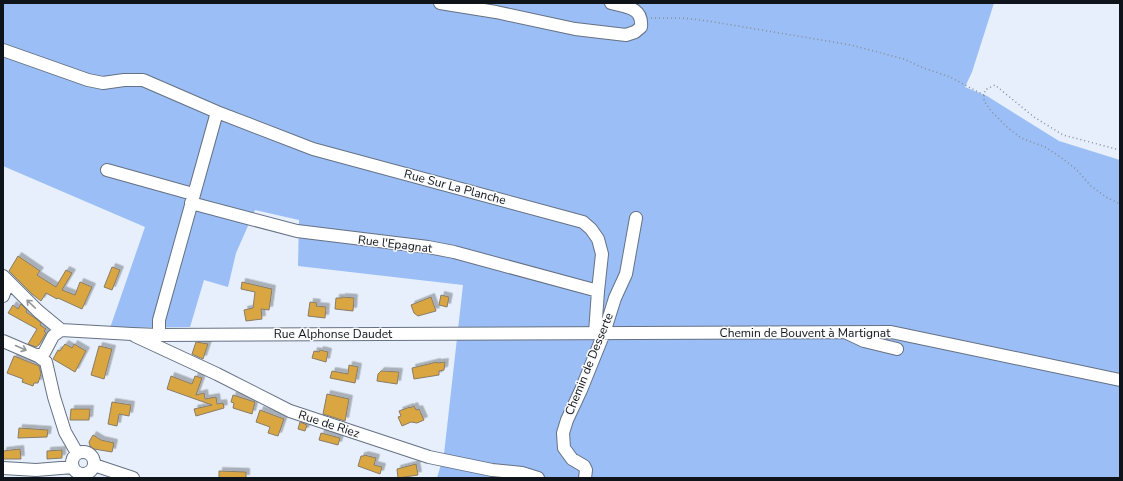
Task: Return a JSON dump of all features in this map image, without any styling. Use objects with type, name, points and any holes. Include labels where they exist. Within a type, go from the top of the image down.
[{"type":"street","points":[[440,3],[496,12],[575,29],[626,35],[635,32],[641,27],[641,19],[638,13],[630,8],[611,3]]},
{"type":"street","name":"Rue Sur La Planche","points":[[3,50],[88,80],[103,82],[143,80],[217,112],[313,149],[583,222],[598,238],[602,254],[598,291],[600,333]]},
{"type":"street","points":[[159,334],[159,320],[217,112]]},
{"type":"street","name":"Rue l'Epagnat","points":[[106,170],[192,199],[297,231],[428,247],[454,252],[598,291]]},
{"type":"street","name":"Chemin de Desserte","points":[[585,478],[586,470],[584,466],[572,459],[564,448],[563,433],[567,420],[581,390],[600,333],[614,298],[626,274],[636,218]]},
{"type":"street","points":[[3,296],[6,279]]},
{"type":"street","points":[[6,279],[38,311],[61,330],[53,336],[44,353],[38,356]]},
{"type":"street","name":"Rue Alphonse Daudet","points":[[61,330],[132,334],[600,333]]},
{"type":"street","points":[[844,332],[864,342],[897,349]]},
{"type":"street","name":"Chemin de Bouvent à Martignat","points":[[600,333],[891,332],[902,333],[939,343],[1120,380]]},
{"type":"street","name":"Rue de Riez","points":[[132,334],[217,374],[290,411],[429,457],[492,470],[522,473],[538,478]]},
{"type":"street","points":[[3,340],[38,356],[46,362],[64,432],[77,453]]},
{"type":"street","points":[[84,451],[91,455],[94,465],[91,471],[84,474],[77,473],[72,467],[72,461],[77,453],[84,451]]},
{"type":"street","points":[[94,465],[133,478]]},
{"type":"street","points":[[3,468],[36,470],[72,467]]},
{"type":"path","points":[[641,19],[656,18],[708,21],[851,45],[904,59],[950,77],[984,94]]},
{"type":"path","points":[[1120,150],[1063,135],[1034,117],[995,85],[985,90],[984,101],[987,106],[1008,128],[1021,138],[1045,148],[1059,156],[1076,169],[1091,186],[1106,197],[1120,204]]},
{"type":"shaded area","points":[[3,3],[994,3],[972,72],[965,87],[987,96],[1059,141],[1120,160],[1120,478],[437,478],[444,454],[463,285],[298,266],[299,220],[255,210],[236,253],[228,287],[204,280],[190,327],[110,328],[145,227],[3,166]]},
{"type":"building","points":[[18,256],[40,271],[37,275],[56,287],[66,270],[72,273],[62,290],[75,295],[80,282],[92,287],[82,309],[46,293],[41,301],[32,294],[9,271]]},
{"type":"building","points":[[112,267],[120,270],[112,290],[104,287]]},
{"type":"building","points":[[242,282],[272,289],[269,310],[261,309],[262,319],[246,321],[244,310],[253,308],[255,292],[241,289]]},
{"type":"building","points":[[441,295],[449,297],[447,307],[439,305]]},
{"type":"building","points":[[431,297],[436,311],[418,316],[414,313],[411,305]]},
{"type":"building","points":[[336,298],[354,298],[353,311],[335,309]]},
{"type":"building","points":[[310,302],[317,303],[316,306],[326,307],[325,318],[308,316]]},
{"type":"building","points":[[21,304],[27,310],[26,312],[41,323],[40,325],[46,329],[44,331],[46,333],[39,345],[36,347],[28,344],[37,329],[8,313],[13,305],[18,309]]},
{"type":"building","points":[[196,342],[208,344],[203,359],[192,354]]},
{"type":"building","points":[[65,344],[72,348],[74,344],[86,351],[75,372],[53,359],[58,350],[60,351]]},
{"type":"building","points":[[99,346],[112,349],[104,379],[91,375]]},
{"type":"building","points":[[320,350],[328,352],[326,362],[312,358],[314,351],[319,352]]},
{"type":"building","points":[[14,356],[39,366],[41,374],[38,383],[34,383],[33,386],[22,382],[23,379],[7,373]]},
{"type":"building","points":[[437,362],[445,362],[444,370],[439,371],[439,375],[414,379],[412,368]]},
{"type":"building","points":[[349,365],[358,367],[355,383],[330,378],[332,371],[348,374]]},
{"type":"building","points":[[381,371],[399,372],[397,384],[377,381],[378,374]]},
{"type":"building","points":[[171,376],[192,384],[195,376],[202,378],[196,395],[204,393],[205,399],[216,397],[217,404],[223,403],[224,408],[196,416],[194,409],[212,405],[167,389]]},
{"type":"building","points":[[327,394],[349,399],[345,421],[323,414]]},
{"type":"building","points":[[233,395],[255,402],[252,414],[233,408],[234,403],[231,402]]},
{"type":"building","points":[[112,402],[131,405],[129,416],[119,414],[117,426],[108,424]]},
{"type":"building","points":[[414,406],[416,410],[419,409],[424,420],[417,423],[411,422],[402,426],[398,417],[401,416],[399,411]]},
{"type":"building","points":[[71,409],[90,409],[89,420],[70,420]]},
{"type":"building","points":[[260,410],[284,419],[278,436],[268,433],[270,427],[256,422]]},
{"type":"building","points":[[300,422],[307,425],[305,431],[298,429]]},
{"type":"building","points":[[19,428],[48,430],[47,437],[18,438]]},
{"type":"building","points":[[321,433],[340,438],[338,445],[319,440]]},
{"type":"building","points":[[93,435],[101,440],[114,443],[112,452],[94,449],[90,446],[89,442]]},
{"type":"building","points":[[20,449],[21,459],[3,459],[3,451]]},
{"type":"building","points":[[62,450],[62,458],[47,459],[47,451]]},
{"type":"building","points":[[364,455],[376,458],[374,465],[382,467],[380,474],[358,466],[361,456]]},
{"type":"building","points":[[416,464],[418,475],[398,478],[397,469]]},
{"type":"building","points":[[219,471],[246,472],[246,478],[219,478]]}]
